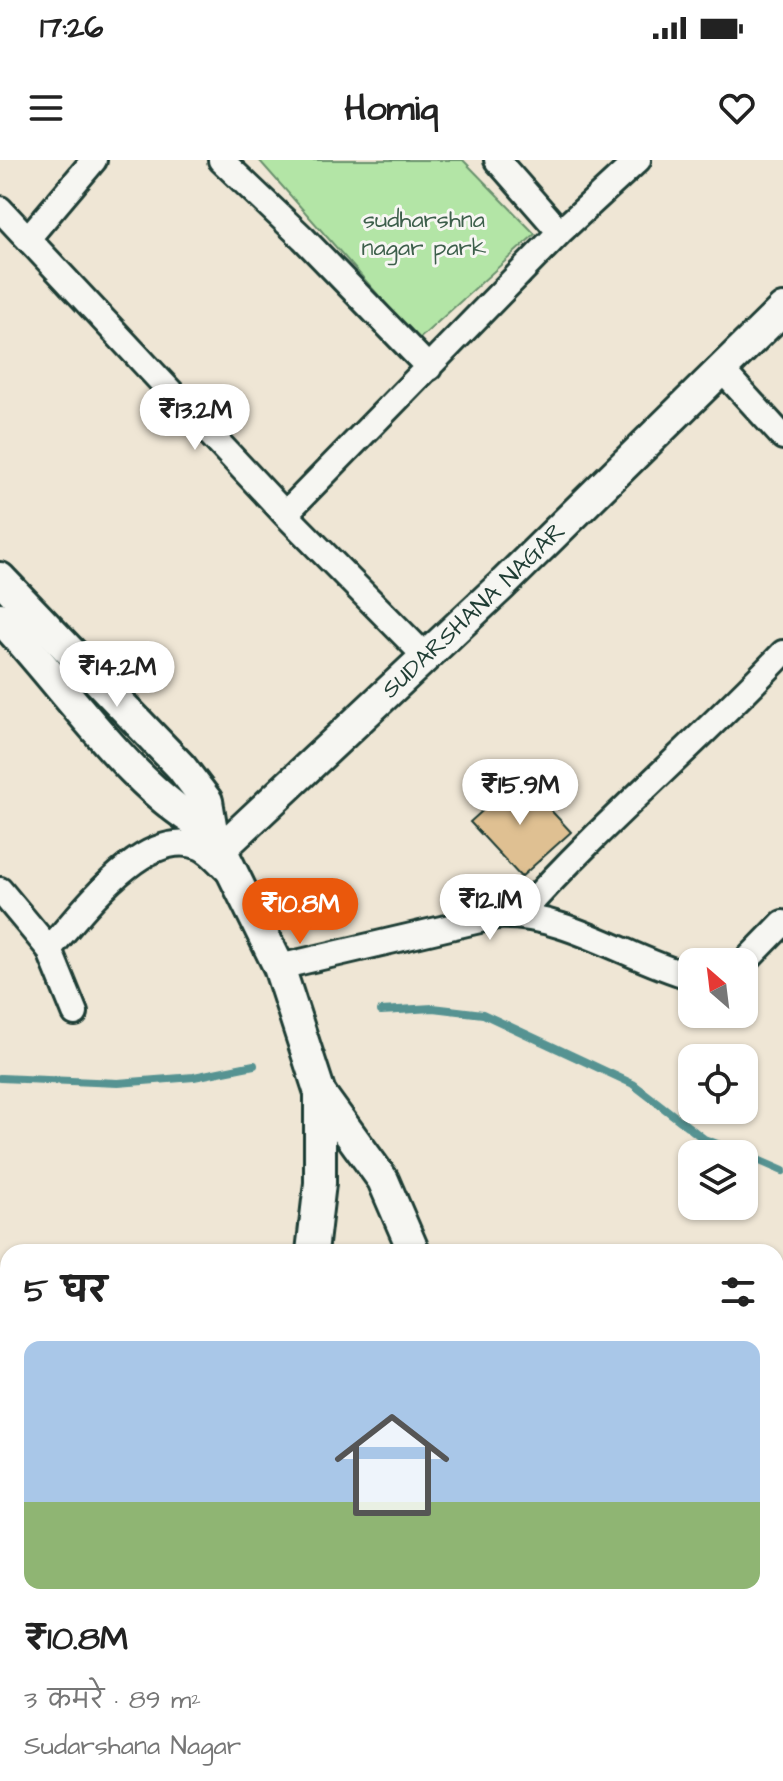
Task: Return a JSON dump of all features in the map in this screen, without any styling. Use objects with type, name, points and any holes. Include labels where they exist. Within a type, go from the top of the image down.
[{"type":"street","points":[[29,237],[94,160]]},
{"type":"street","points":[[221,160],[303,238],[429,368]]},
{"type":"street","points":[[497,160],[560,232]]},
{"type":"street","points":[[285,514],[560,232],[638,160]]},
{"type":"street","points":[[0,209],[285,514],[426,657]]},
{"type":"street","name":"SUDARSHANA NAGAR","points":[[217,839],[426,657],[783,309]]},
{"type":"street","points":[[721,369],[783,437]]},
{"type":"street","points":[[0,578],[181,767],[207,801],[217,839],[279,967],[320,1093],[383,1180],[411,1244]]},
{"type":"street","points":[[0,618],[156,794],[217,839]]},
{"type":"street","points":[[520,915],[606,823],[707,731],[783,653]]},
{"type":"street","points":[[49,949],[115,875],[165,845],[202,847],[234,877]]},
{"type":"street","points":[[0,890],[49,949],[75,1013]]},
{"type":"street","points":[[279,967],[497,916],[520,915],[547,921],[678,972]]},
{"type":"street","points":[[758,949],[783,923]]},
{"type":"street","points":[[313,1244],[320,1183],[320,1093]]},
{"type":"green space","name":"sudharshna nagar park","points":[[259,160],[463,160],[535,234],[418,340]]},
{"type":"building","points":[[520,777],[571,832],[521,877],[470,822]]},
{"type":"waterway","points":[[381,1011],[433,1008],[483,1014],[633,1084],[707,1140]]},
{"type":"waterway","points":[[0,1078],[118,1083],[194,1077],[254,1065]]},
{"type":"waterway","points":[[758,1160],[783,1171]]}]
